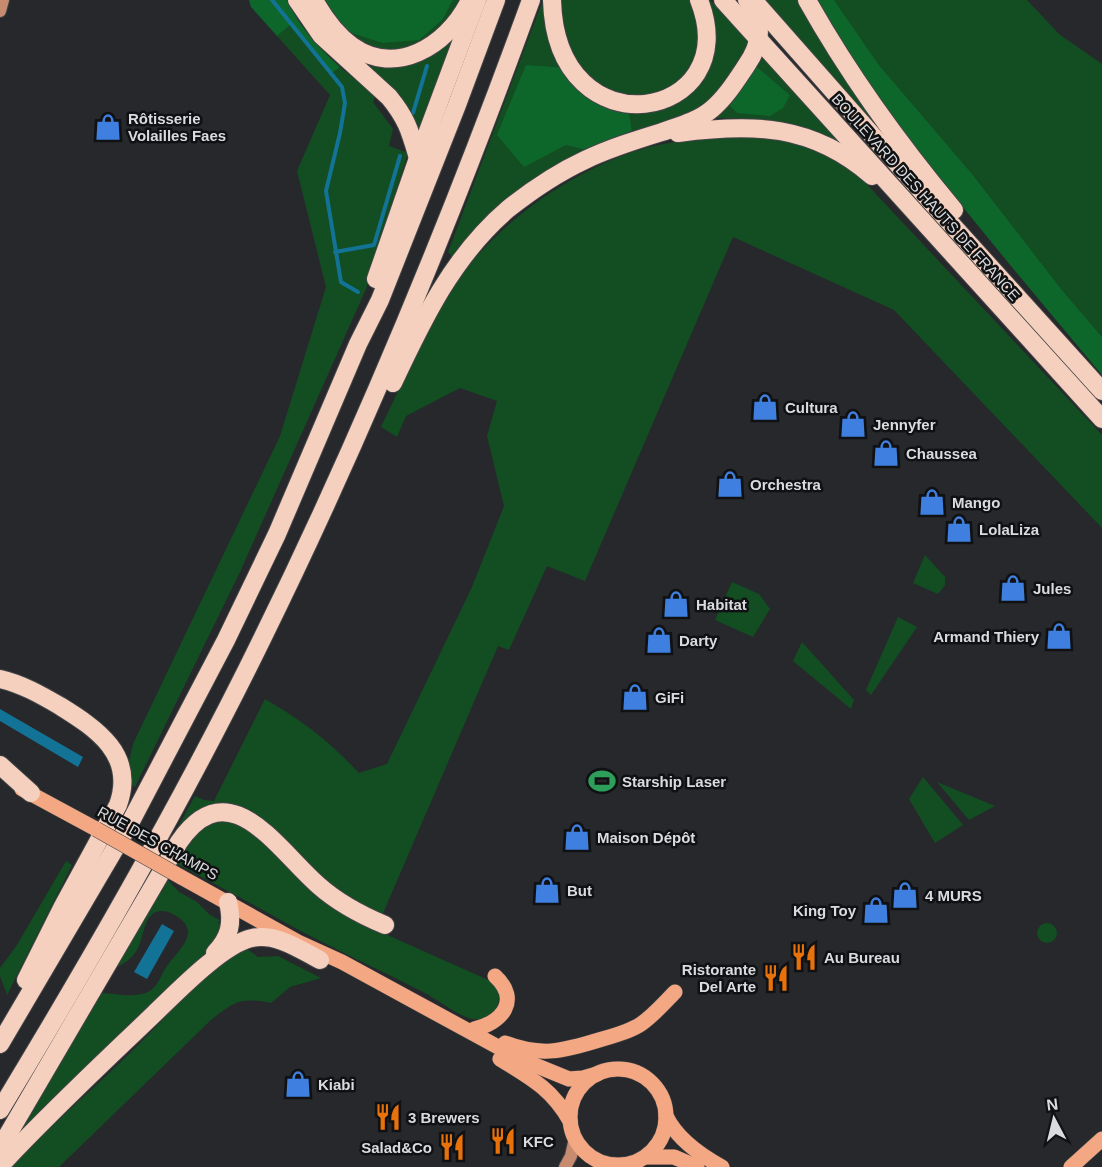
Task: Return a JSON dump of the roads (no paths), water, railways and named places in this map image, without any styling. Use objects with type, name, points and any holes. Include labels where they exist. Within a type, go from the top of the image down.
[{"type":"highway","points":[[297,0],[321,36],[389,97],[398,108],[411,132],[418,158]]},
{"type":"highway","points":[[314,0],[333,29],[354,48],[368,55],[399,59],[421,52],[444,36],[470,0]]},
{"type":"highway","points":[[358,344],[374,284],[477,0]]},
{"type":"highway","points":[[0,1044],[130,823],[220,650],[287,512],[405,240],[496,0]]},
{"type":"highway","points":[[0,1110],[85,969],[176,805],[256,651],[326,505],[424,279],[531,0]]},
{"type":"highway","points":[[552,0],[556,33],[566,59],[575,73],[594,91],[608,100],[640,106],[672,96],[685,87],[695,75],[703,57],[707,34],[699,0]]},
{"type":"highway","name":"BOULEVARD DES HAUTS DE FRANCE","points":[[723,0],[1102,419]]},
{"type":"highway","points":[[326,505],[359,455],[440,290],[470,248],[508,210],[545,182],[582,161],[686,123],[712,109],[728,92],[752,57],[759,40],[758,18],[747,0]]},
{"type":"highway","name":"BOULEVARD DES HAUTS DE FRANCE","points":[[753,0],[1102,390]]},
{"type":"highway","points":[[807,0],[840,55],[888,126],[912,159],[994,257],[1038,320]]},
{"type":"highway","points":[[638,140],[730,128],[767,130],[803,136],[829,146],[846,157],[913,209]]},
{"type":"highway","points":[[0,680],[38,693],[97,732],[115,752],[122,782],[118,805],[0,1028]]},
{"type":"highway","points":[[0,765],[8,770],[30,793]]},
{"type":"highway","points":[[0,1148],[176,847],[189,828],[206,815],[224,812],[244,817],[263,831],[327,893],[357,912],[385,925]]},
{"type":"highway","points":[[202,969],[227,939],[231,920],[228,902]]},
{"type":"highway","points":[[0,1166],[133,1034],[202,969],[235,944],[256,938],[267,938],[285,942],[320,960]]},
{"type":"main road","name":"RUE DES CHAMPS","points":[[0,776],[298,942],[342,962],[513,1056],[563,1078],[575,1079],[597,1074]]},
{"type":"main road","name":"RUE DES CHAMPS","points":[[298,942],[320,960],[525,1074],[557,1100],[570,1121]]},
{"type":"main road","points":[[474,1029],[492,1023],[504,1012],[506,995],[502,984],[495,976]]},
{"type":"main road","points":[[441,1017],[528,1050],[560,1051],[637,1027],[654,1014],[675,992]]},
{"type":"main road","points":[[617,1069],[641,1075],[658,1091],[664,1105],[665,1128],[661,1139],[645,1157],[633,1163],[618,1166],[593,1158],[582,1149],[575,1138],[570,1121],[571,1107],[576,1094],[585,1082],[597,1074],[617,1069]]},
{"type":"main road","points":[[666,1116],[680,1137],[722,1167]]},
{"type":"main road","points":[[1071,1167],[1102,1139]]},
{"type":"main road","points":[[645,1157],[674,1156],[697,1167]]},
{"type":"street","points":[[0,11],[3,0]]},
{"type":"street","points":[[565,1167],[571,1156],[575,1138]]},
{"type":"water","points":[[0,709],[83,757],[78,767],[0,721]]},
{"type":"water","points":[[162,924],[174,931],[147,979],[134,972]]},
{"type":"waterway","points":[[272,0],[342,87],[345,103],[326,191],[341,282],[358,292]]},
{"type":"waterway","points":[[413,113],[427,66]]},
{"type":"waterway","points":[[335,252],[374,245],[400,156]]},
{"type":"place","name":"Rôtisserie Volailles Faes","points":[[108,127]]},
{"type":"place","name":"Cultura","points":[[765,407]]},
{"type":"place","name":"Jennyfer","points":[[853,424]]},
{"type":"place","name":"Chaussea","points":[[886,453]]},
{"type":"place","name":"Orchestra","points":[[730,484]]},
{"type":"place","name":"Mango","points":[[932,502]]},
{"type":"place","name":"LolaLiza","points":[[959,529]]},
{"type":"place","name":"Jules","points":[[1013,588]]},
{"type":"place","name":"Habitat","points":[[676,604]]},
{"type":"place","name":"Armand Thiery","points":[[1059,636]]},
{"type":"place","name":"Darty","points":[[659,640]]},
{"type":"place","name":"GiFi","points":[[635,697]]},
{"type":"place","name":"Starship Laser","points":[[602,781]]},
{"type":"place","name":"Maison Dépôt","points":[[577,837]]},
{"type":"place","name":"But","points":[[547,890]]},
{"type":"place","name":"4 MURS","points":[[905,895]]},
{"type":"place","name":"King Toy","points":[[876,910]]},
{"type":"place","name":"Au Bureau","points":[[804,957]]},
{"type":"place","name":"Ristorante Del Arte","points":[[776,978]]},
{"type":"place","name":"Kiabi","points":[[298,1084]]},
{"type":"place","name":"3 Brewers","points":[[388,1117]]},
{"type":"place","name":"KFC","points":[[503,1141]]},
{"type":"place","name":"Salad&Co","points":[[452,1147]]}]
